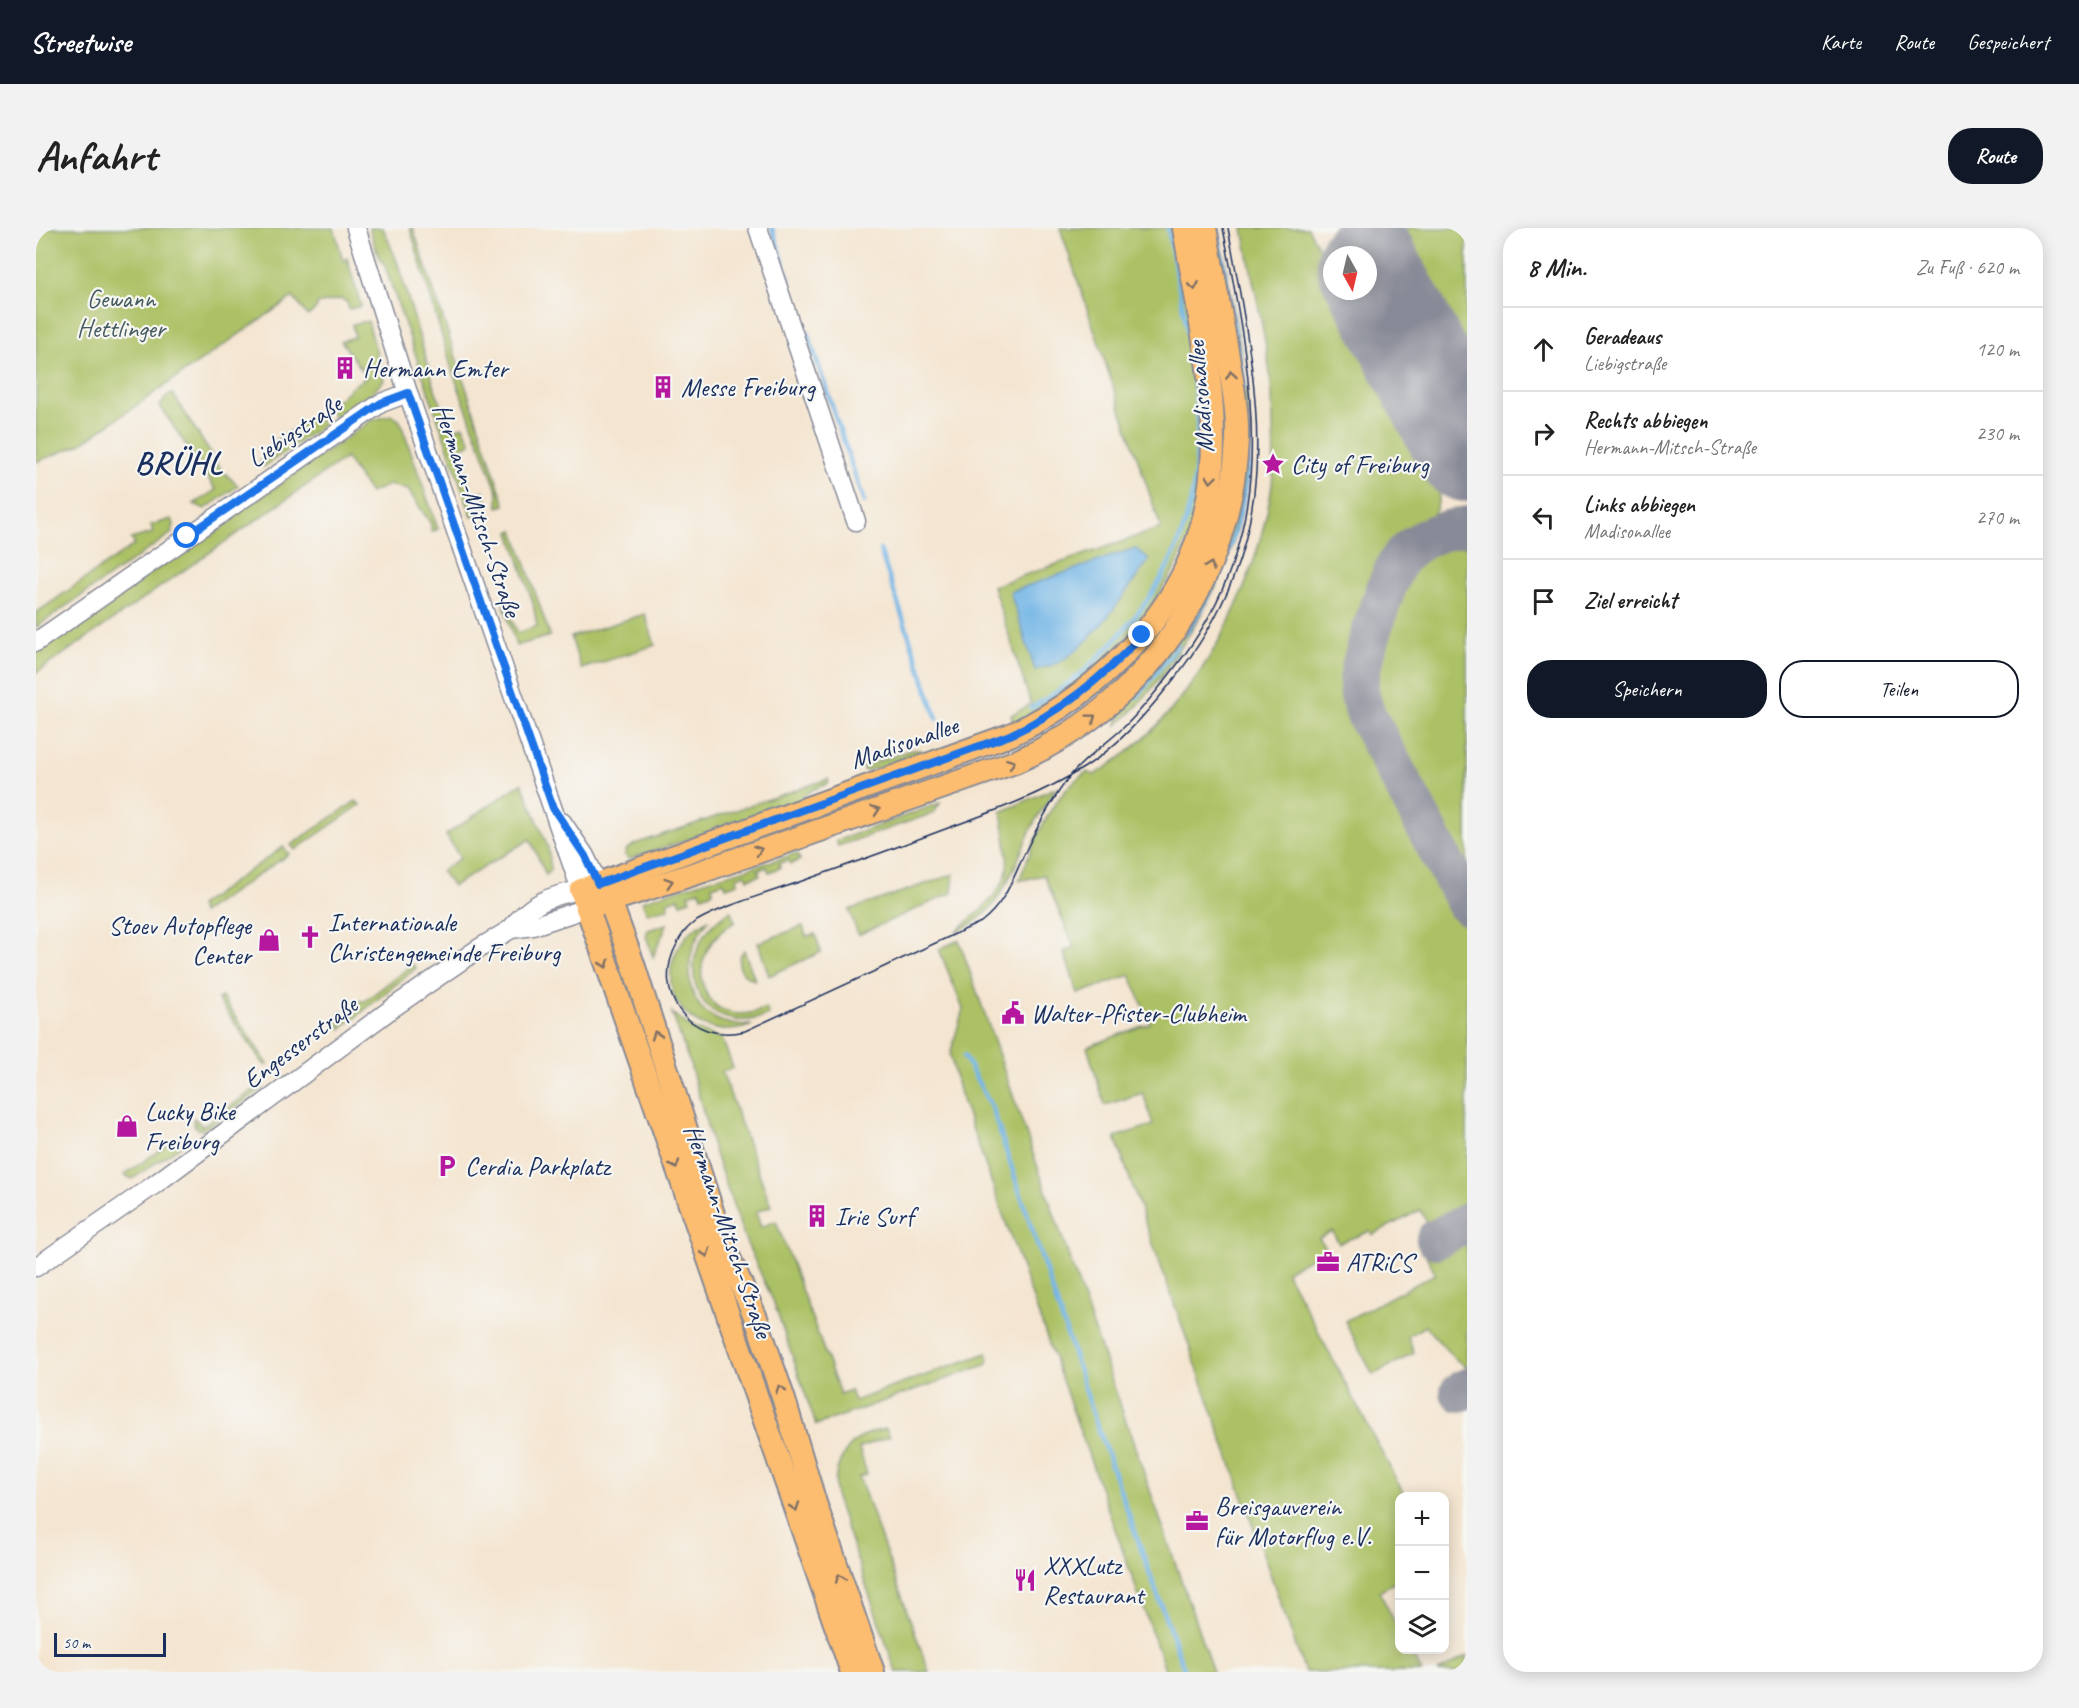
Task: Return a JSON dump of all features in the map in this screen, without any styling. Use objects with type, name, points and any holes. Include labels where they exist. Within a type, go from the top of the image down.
[{"type":"main road","name":"Madisonallee","points":[[594,896],[1010,735],[1053,713],[1082,693],[1136,642],[1171,597],[1194,556],[1208,507],[1213,467],[1214,425],[1210,385],[1184,228]]},
{"type":"main road","name":"Madisonallee","points":[[594,896],[1020,760],[1090,719],[1146,670],[1175,632],[1199,592],[1217,549],[1232,488],[1237,439],[1234,397],[1205,228]]},
{"type":"main road","name":"Hermann-Mitsch-Straße","points":[[594,896],[786,1448],[873,1672]]},
{"type":"main road","name":"Hermann-Mitsch-Straße","points":[[786,1448],[852,1672]]},
{"type":"street","name":"Hermann-Mitsch-Straße","points":[[356,228],[408,393],[553,808],[585,856],[594,896]]},
{"type":"street","points":[[758,228],[856,521]]},
{"type":"street","name":"Liebigstraße","points":[[36,642],[381,403],[408,393]]},
{"type":"street","name":"Engesserstraße","points":[[36,1267],[204,1149],[394,1007],[511,929],[524,911],[559,894],[594,896]]},
{"type":"green space","name":"Gewann Hettlinger","points":[[36,228],[334,228],[343,261],[347,258],[361,306],[349,309],[347,302],[341,299],[317,304],[317,308],[308,316],[293,297],[79,445],[36,462]]},
{"type":"green space","points":[[369,228],[383,228],[397,261],[436,392],[452,430],[463,426],[471,443],[458,449],[473,495],[484,491],[489,511],[472,517],[384,264],[379,258]]},
{"type":"green space","points":[[410,228],[413,228],[505,505],[498,507],[498,493],[453,373]]},
{"type":"green space","points":[[1060,228],[1175,228],[1202,384],[1206,445],[1195,521],[1176,567],[1142,620],[1094,673],[1014,725],[1011,715],[1031,704],[993,586],[1161,528]]},
{"type":"green space","points":[[1212,228],[1219,228],[1246,388],[1249,436],[1246,484],[1236,532],[1217,583],[1188,636],[1164,672],[1147,695],[1117,725],[1119,706],[1235,508]]},
{"type":"green space","points":[[1243,228],[1308,228],[1323,256],[1323,300],[1347,300],[1440,474],[1440,494],[1436,510],[1421,530],[1395,551],[1382,578],[1362,644],[1351,695],[1357,714],[1467,922],[1467,1220],[1435,1237],[1420,1210],[1372,1235],[1370,1231],[1339,1243],[1332,1231],[1319,1238],[1326,1250],[1286,1271],[1403,1492],[1395,1492],[1395,1582],[1379,1591],[1395,1622],[1395,1654],[1412,1654],[1422,1672],[1305,1672],[1115,1137],[1153,1125],[1143,1093],[1105,1105],[1087,1047],[1150,1023],[1130,975],[1078,994],[1064,952],[1074,947],[1044,875],[1019,881],[1037,835],[1064,793],[1087,772],[1094,775],[1128,751],[1159,723],[1187,691],[1211,655],[1231,617],[1248,578],[1261,538],[1273,474],[1272,398],[1264,335]]},
{"type":"green space","points":[[1401,228],[1467,228],[1467,378],[1400,252]]},
{"type":"green space","points":[[368,321],[384,380],[373,392],[335,418],[328,409],[354,385],[367,377],[341,341],[355,337],[352,324]]},
{"type":"green space","points":[[173,394],[219,467],[238,486],[205,509],[194,504],[216,490],[160,406],[168,395]]},
{"type":"green space","points":[[316,415],[324,425],[263,467],[260,462],[277,449],[272,443]]},
{"type":"green space","points":[[392,415],[400,421],[438,529],[431,532],[431,524],[408,490],[389,485],[370,493],[346,458],[36,673],[36,653],[372,420]]},
{"type":"green space","points":[[172,519],[174,524],[172,533],[36,627],[36,613],[135,544],[131,539],[153,533],[151,525]]},
{"type":"green space","points":[[514,530],[550,636],[516,646],[502,599],[518,633],[537,626],[533,603],[510,532]]},
{"type":"green space","points":[[1441,545],[1467,547],[1467,886],[1368,696],[1400,577],[1415,555]]},
{"type":"green space","points":[[645,614],[655,645],[581,669],[571,637]]},
{"type":"green space","points":[[911,750],[920,750],[924,757],[864,771],[862,767]]},
{"type":"green space","points":[[828,779],[829,783],[812,790],[790,806],[629,859],[625,855],[626,850],[635,844]]},
{"type":"green space","points":[[522,783],[548,847],[551,869],[546,875],[530,839],[453,886],[441,871],[460,858],[446,835]]},
{"type":"green space","points":[[1057,787],[1035,822],[1012,874],[995,902],[971,924],[955,932],[986,905],[1005,878],[1007,855],[1001,812]]},
{"type":"green space","points":[[356,801],[360,805],[295,850],[291,845]]},
{"type":"green space","points":[[940,803],[934,813],[838,846],[836,841]]},
{"type":"green space","points":[[283,847],[289,854],[202,913],[199,906]]},
{"type":"green space","points":[[797,853],[800,860],[790,864],[789,860],[779,863],[780,868],[769,872],[767,867],[758,870],[760,875],[748,879],[746,874],[737,877],[738,883],[726,887],[724,882],[712,886],[713,892],[702,896],[700,890],[689,894],[690,900],[681,903],[679,898],[667,902],[669,908],[647,913],[642,901],[681,888]]},
{"type":"green space","points":[[954,874],[952,893],[858,935],[849,910]]},
{"type":"green space","points":[[731,911],[735,922],[716,937],[706,954],[702,972],[704,988],[712,1002],[726,1011],[744,1014],[766,1008],[769,1015],[743,1020],[721,1016],[706,1004],[696,987],[694,968],[698,947],[711,927]]},
{"type":"green space","points":[[709,919],[698,936],[691,955],[689,973],[692,990],[699,1005],[712,1017],[729,1024],[752,1025],[730,1030],[710,1028],[694,1020],[681,1008],[673,992],[671,974],[675,954],[687,935]]},
{"type":"green space","points":[[667,924],[653,957],[646,936],[648,930]]},
{"type":"green space","points":[[803,926],[806,936],[815,934],[821,952],[769,976],[758,943]]},
{"type":"green space","points":[[959,940],[1213,1672],[1166,1672],[960,1094],[950,1055],[963,1009],[939,949]]},
{"type":"green space","points":[[744,950],[755,980],[742,972],[740,968],[739,959]]},
{"type":"green space","points":[[413,964],[416,968],[341,1029],[337,1019],[341,1011],[344,1013],[360,1001],[365,1001]]},
{"type":"green space","points":[[222,997],[268,1064],[265,1065],[260,1059],[218,999]]},
{"type":"green space","points":[[672,1013],[693,1029],[722,1038],[733,1068],[722,1072],[771,1206],[756,1212],[761,1227],[776,1221],[840,1394],[850,1390],[854,1401],[987,1353],[989,1360],[986,1365],[816,1425],[774,1303],[745,1239],[714,1151],[690,1064]]},
{"type":"green space","points":[[261,1085],[264,1088],[203,1130],[198,1129],[193,1123],[194,1118],[202,1126]]},
{"type":"green space","points":[[179,1137],[183,1138],[182,1145],[132,1179],[124,1175]]},
{"type":"green space","points":[[1467,1231],[1467,1368],[1453,1357],[1425,1326],[1408,1336],[1414,1353],[1373,1375],[1345,1321],[1435,1274],[1425,1253]]},
{"type":"green space","points":[[886,1429],[890,1436],[859,1448],[867,1474],[859,1477],[929,1672],[896,1672],[836,1498],[836,1473],[845,1452],[862,1437]]},
{"type":"green space","points":[[1467,1656],[1467,1672],[1437,1672]]},
{"type":"water","points":[[1135,548],[1149,560],[1108,617],[1070,655],[1057,663],[1035,670],[1010,592]]},
{"type":"waterway","points":[[772,228],[789,280]]},
{"type":"waterway","points":[[1031,708],[1074,679],[1098,658],[1133,619],[1164,573],[1184,526],[1195,479],[1197,431],[1194,382],[1187,331],[1168,228]]},
{"type":"waterway","points":[[1217,228],[1244,388]]},
{"type":"waterway","points":[[807,331],[864,502]]},
{"type":"waterway","points":[[1186,633],[1211,589],[1231,542],[1244,492],[1248,441]]},
{"type":"waterway","points":[[880,550],[937,719]]},
{"type":"waterway","points":[[1137,697],[1178,645]]},
{"type":"waterway","points":[[964,1056],[992,1108],[1098,1428],[1185,1672]]},
{"type":"taxiway","points":[[1467,526],[1432,535],[1416,544],[1402,556],[1390,578],[1376,616],[1364,655],[1359,686],[1367,717],[1467,905]]},
{"type":"taxiway","points":[[1436,1239],[1467,1223]]},
{"type":"taxiway","points":[[1460,1392],[1467,1388]]},
{"type":"runway","points":[[1377,281],[1467,451]]},
{"type":"tram line","points":[[1223,228],[1244,343],[1250,399],[1251,454],[1246,508],[1233,561],[1210,614],[1176,666],[1130,721],[1070,776],[1058,793],[1042,819],[1004,897],[981,922],[745,1031],[725,1033],[707,1030],[692,1023],[680,1011],[672,997],[668,980],[670,962],[677,944],[691,925],[728,907],[1001,808],[1069,777],[1085,767],[1097,759],[1141,718],[1170,684],[1209,629],[1235,574],[1250,520],[1256,465],[1256,409],[1240,291],[1228,228]]},
{"type":"place","name":"Hermann Emter","points":[[345,368]]},
{"type":"place","name":"Messe Freiburg","points":[[663,387]]},
{"type":"place","name":"City of Freiburg","points":[[1273,464]]},
{"type":"place","name":"Internationale Christengemeinde Freiburg","points":[[310,937]]},
{"type":"place","name":"Stoev Autopflege Center","points":[[269,940]]},
{"type":"place","name":"Walter-Pfister-Clubheim","points":[[1013,1013]]},
{"type":"place","name":"Lucky Bike Freiburg","points":[[127,1126]]},
{"type":"place","name":"Cerdia Parkplatz","points":[[447,1166]]},
{"type":"place","name":"Irie Surf","points":[[817,1216]]},
{"type":"place","name":"ATRiCS","points":[[1328,1262]]},
{"type":"place","name":"Breisgauverein für Motorflug e.V.","points":[[1197,1521]]},
{"type":"place","name":"XXXLutz Restaurant","points":[[1025,1580]]},
{"type":"district","name":"BRÜHL","points":[[179,462]]},
{"type":"route","points":[[187,536],[381,403],[408,393],[553,808],[585,856],[598,884],[1010,735],[1053,713],[1082,693],[1121,658],[1142,635]]}]
